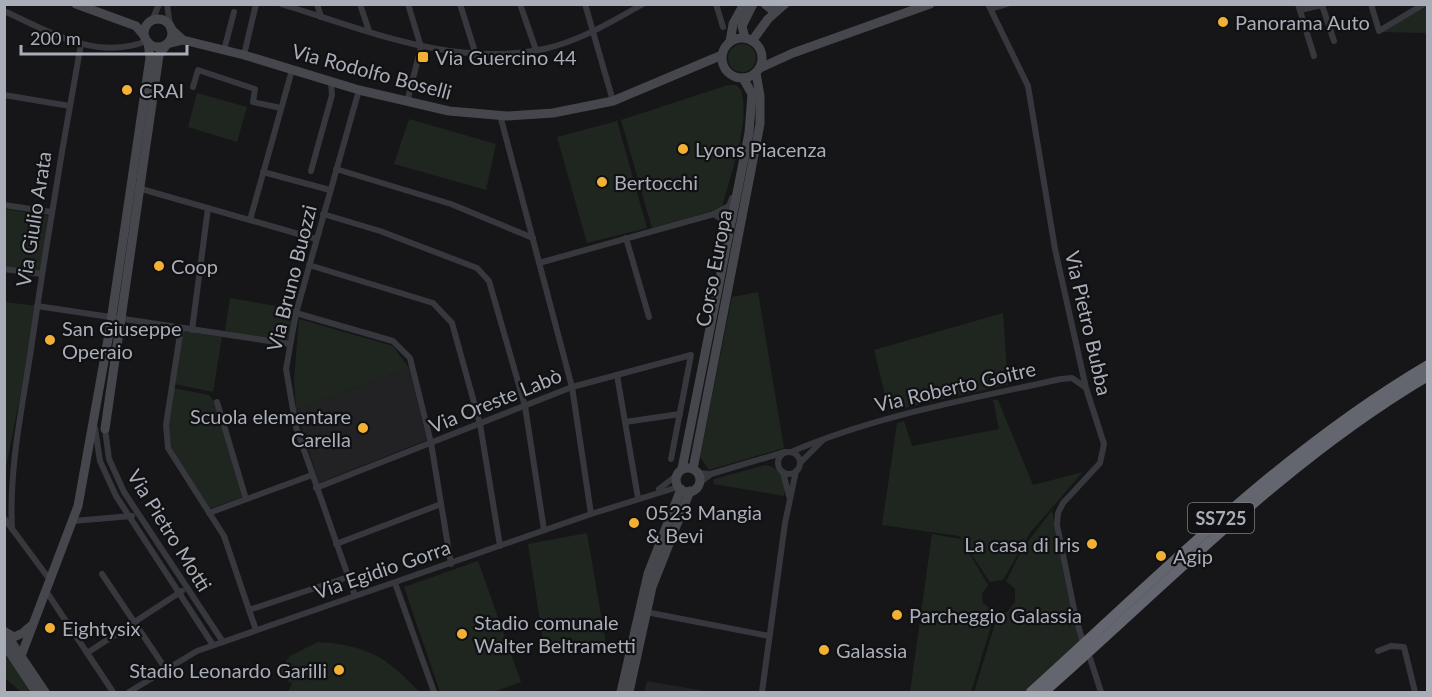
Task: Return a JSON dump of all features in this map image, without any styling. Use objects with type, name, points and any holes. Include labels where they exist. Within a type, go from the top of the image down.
[{"type":"highway","name":"SS725","points":[[1031,693],[1229,510],[1288,460],[1383,392],[1428,366]]},
{"type":"highway","name":"SS725","points":[[1044,693],[1296,467],[1389,399],[1428,376]]},
{"type":"main road","points":[[76,4],[136,26],[147,41],[156,47],[166,44]]},
{"type":"main road","points":[[725,69],[722,55],[730,42],[733,24],[744,4]]},
{"type":"main road","points":[[753,4],[742,26],[748,39],[761,52],[776,57],[930,4]]},
{"type":"main road","points":[[765,4],[771,9],[783,6]]},
{"type":"main road","points":[[730,42],[748,39],[783,6]]},
{"type":"main road","points":[[758,71],[761,52],[773,15]]},
{"type":"main road","points":[[105,429],[116,318],[144,129],[159,55],[172,35],[170,27],[162,20],[136,26]]},
{"type":"main road","points":[[144,129],[150,55],[145,31],[151,22]]},
{"type":"main road","name":"Via Rodolfo Boselli","points":[[170,27],[183,40]]},
{"type":"main road","name":"Via Rodolfo Boselli","points":[[166,44],[183,40],[244,55],[331,82],[407,102],[449,111],[500,115],[553,113],[613,101],[722,55]]},
{"type":"main road","points":[[743,78],[793,53]]},
{"type":"main road","name":"Via Rodolfo Boselli","points":[[690,69],[710,66],[725,69],[736,77],[743,78]]},
{"type":"main road","name":"Corso Europa","points":[[621,693],[646,583],[683,489],[697,475],[760,124],[758,71]]},
{"type":"main road","name":"Corso Europa","points":[[629,693],[651,587],[683,489],[680,472],[741,177],[752,109],[751,91],[743,78]]},
{"type":"main road","points":[[19,660],[73,521],[116,318]]},
{"type":"main road","points":[[680,472],[697,475]]},
{"type":"main road","points":[[4,631],[14,637],[20,636],[33,624]]},
{"type":"main road","points":[[4,631],[36,693]]},
{"type":"main road","points":[[4,644],[45,693]]},
{"type":"street","points":[[151,22],[159,4]]},
{"type":"street","points":[[167,4],[170,27]]},
{"type":"street","points":[[244,55],[256,4]]},
{"type":"street","points":[[281,4],[421,47],[486,56],[536,50],[593,32],[643,5]]},
{"type":"street","points":[[317,4],[321,16]]},
{"type":"street","points":[[360,4],[369,31]]},
{"type":"street","points":[[407,102],[421,47],[408,4]]},
{"type":"street","points":[[460,4],[476,55]]},
{"type":"street","points":[[520,4],[536,50]]},
{"type":"street","points":[[585,4],[613,101]]},
{"type":"street","points":[[716,4],[723,27]]},
{"type":"street","points":[[990,7],[1007,4]]},
{"type":"street","points":[[1371,4],[1379,31],[1424,4]]},
{"type":"street","points":[[1314,56],[1299,8],[1322,5],[1334,41]]},
{"type":"street","name":"Via Pietro Bubba","points":[[990,7],[1028,86],[1047,206],[1086,388],[1104,444],[1103,455],[1092,472],[1063,503],[1058,513],[1057,525],[1075,614],[1083,639]]},
{"type":"street","points":[[224,50],[234,12]]},
{"type":"street","points":[[5,13],[93,48],[126,47],[147,41]]},
{"type":"street","name":"Via Giulio Arata","points":[[12,529],[13,471],[41,274],[81,44]]},
{"type":"street","points":[[193,87],[198,70],[255,89],[253,102],[281,108]]},
{"type":"street","points":[[250,220],[292,70]]},
{"type":"street","points":[[311,171],[332,95],[331,82]]},
{"type":"street","name":"Via Bruno Buozzi","points":[[355,596],[312,475],[289,398],[286,369],[296,313],[359,90]]},
{"type":"street","points":[[4,95],[69,106]]},
{"type":"street","points":[[500,115],[572,387],[591,514]]},
{"type":"street","points":[[336,169],[451,204],[533,238]]},
{"type":"street","points":[[263,172],[330,190]]},
{"type":"street","points":[[539,263],[714,214],[730,205],[735,182],[741,177]]},
{"type":"street","points":[[135,187],[316,239]]},
{"type":"street","points":[[4,205],[51,212]]},
{"type":"street","points":[[192,330],[208,208]]},
{"type":"street","points":[[323,214],[380,231],[477,268],[489,281],[525,406],[544,530]]},
{"type":"street","points":[[714,214],[722,218],[725,225],[721,254],[723,265]]},
{"type":"street","points":[[626,238],[649,317]]},
{"type":"street","points":[[309,265],[433,303],[452,322],[480,424],[500,546]]},
{"type":"street","points":[[4,269],[41,274]]},
{"type":"street","points":[[37,306],[290,344]]},
{"type":"street","points":[[296,313],[393,341],[410,358],[431,443],[450,564]]},
{"type":"street","points":[[181,328],[166,436],[174,459],[228,545],[256,630]]},
{"type":"street","name":"Via Oreste Labò","points":[[316,488],[572,387],[691,356],[680,414]]},
{"type":"street","points":[[617,375],[638,498]]},
{"type":"street","name":"Via Roberto Goitre","points":[[697,475],[711,474],[788,452],[830,436],[923,409],[1061,379],[1072,378],[1086,388]]},
{"type":"street","points":[[217,402],[246,499]]},
{"type":"street","points":[[625,422],[680,414],[671,459]]},
{"type":"street","name":"Via Pietro Motti","points":[[95,415],[100,461],[107,480],[213,645]]},
{"type":"street","name":"Via Pietro Motti","points":[[105,429],[105,442],[115,476],[138,515],[223,642]]},
{"type":"street","name":"Via Roberto Goitre","points":[[800,463],[830,436]]},
{"type":"street","points":[[762,693],[789,503],[800,463],[797,455],[788,452],[780,457],[778,464],[783,471],[789,503]]},
{"type":"street","name":"Via Roberto Goitre","points":[[753,462],[767,461],[778,464]]},
{"type":"street","points":[[4,479],[13,471]]},
{"type":"street","points":[[783,471],[790,474],[796,471]]},
{"type":"street","name":"Via Egidio Gorra","points":[[653,493],[680,472]]},
{"type":"street","points":[[209,513],[312,475]]},
{"type":"street","name":"Via Egidio Gorra","points":[[129,693],[165,668],[213,645],[653,493],[683,489]]},
{"type":"street","points":[[336,544],[441,504]]},
{"type":"street","points":[[129,517],[138,515]]},
{"type":"street","name":"Via Pietro Motti","points":[[73,521],[129,517]]},
{"type":"street","points":[[4,518],[50,580]]},
{"type":"street","points":[[102,574],[165,668]]},
{"type":"street","points":[[249,610],[348,577]]},
{"type":"street","points":[[395,583],[434,693]]},
{"type":"street","points":[[87,653],[187,588]]},
{"type":"street","points":[[46,591],[113,693]]},
{"type":"street","points":[[646,612],[769,636]]},
{"type":"street","points":[[1378,651],[1391,646],[1404,647],[1415,693]]},
{"type":"street","points":[[1090,658],[1101,693]]},
{"type":"shaded area","points":[[1427,6],[1427,33],[1377,32]]},
{"type":"shaded area","points":[[742,44],[752,48],[756,58],[752,68],[742,72],[732,68],[728,58],[732,48]]},
{"type":"shaded area","name":"Lyons Piacenza","points":[[728,85],[736,85],[741,90],[743,118],[738,149],[722,208],[652,228],[621,120]]},
{"type":"shaded area","points":[[197,93],[247,107],[237,142],[188,127]]},
{"type":"shaded area","points":[[409,119],[496,144],[486,190],[394,164]]},
{"type":"shaded area","name":"Bertocchi","points":[[617,121],[647,228],[587,243],[557,137]]},
{"type":"shaded area","points":[[5,209],[50,216],[42,273],[5,270]]},
{"type":"shaded area","points":[[758,292],[784,448],[709,470],[700,457],[732,297]]},
{"type":"shaded area","points":[[230,298],[294,309],[288,341],[225,331]]},
{"type":"shaded area","points":[[5,302],[38,306],[5,472]]},
{"type":"shaded area","points":[[1003,313],[1008,385],[889,411],[874,350]]},
{"type":"shaded area","points":[[299,319],[393,346],[409,368],[296,410],[294,380]]},
{"type":"shaded area","points":[[183,331],[222,337],[213,392],[175,384]]},
{"type":"shaded area","name":"Scuola elementare Carella","points":[[409,368],[427,440],[319,483],[296,410]]},
{"type":"shaded area","points":[[173,388],[209,395],[214,401],[243,497],[209,509],[171,447],[168,428]]},
{"type":"shaded area","points":[[993,400],[998,400],[1033,485],[1083,472],[1030,533],[1003,580],[990,582],[959,536],[882,525],[897,423],[904,421],[912,446],[999,429]]},
{"type":"shaded area","points":[[765,465],[775,469],[782,476],[784,496],[713,484],[714,479]]},
{"type":"shaded area","points":[[1052,510],[1068,596],[1081,641],[1026,692],[974,692],[998,614],[1007,612],[1015,602],[1015,589],[1006,581],[1023,548]]},
{"type":"shaded area","points":[[587,533],[606,644],[545,653],[528,544]]},
{"type":"shaded area","points":[[932,534],[961,539],[988,585],[982,594],[983,603],[995,613],[971,692],[910,692]]},
{"type":"shaded area","name":"Stadio comunale Walter Beltrametti","points":[[478,561],[521,682],[493,692],[440,692],[404,587]]},
{"type":"shaded area","name":"Stadio Leonardo Garilli","points":[[318,642],[350,646],[375,655],[397,670],[419,692],[288,692],[292,684],[277,673],[290,656]]},
{"type":"shaded area","points":[[4,653],[30,690],[28,692],[21,692],[5,678]]},
{"type":"shaded area","points":[[647,681],[711,692],[644,692]]},
{"type":"place","name":"Panorama Auto","points":[[1223,22]]},
{"type":"place","name":"Via Guercino 44","points":[[423,57]]},
{"type":"place","name":"CRAI","points":[[127,90]]},
{"type":"place","name":"Lyons Piacenza","points":[[683,149]]},
{"type":"place","name":"Bertocchi","points":[[602,182]]},
{"type":"place","name":"Coop","points":[[159,266]]},
{"type":"place","name":"San Giuseppe Operaio","points":[[50,340]]},
{"type":"place","name":"Scuola elementare Carella","points":[[363,428]]},
{"type":"place","name":"0523 Mangia & Bevi","points":[[634,523]]},
{"type":"place","name":"La casa di Iris","points":[[1092,544]]},
{"type":"place","name":"Agip","points":[[1161,556]]},
{"type":"place","name":"Parcheggio Galassia","points":[[897,615]]},
{"type":"place","name":"Eightysix","points":[[50,628]]},
{"type":"place","name":"Stadio comunale Walter Beltrametti","points":[[462,634]]},
{"type":"place","name":"Galassia","points":[[824,650]]},
{"type":"place","name":"Stadio Leonardo Garilli","points":[[339,670]]}]
